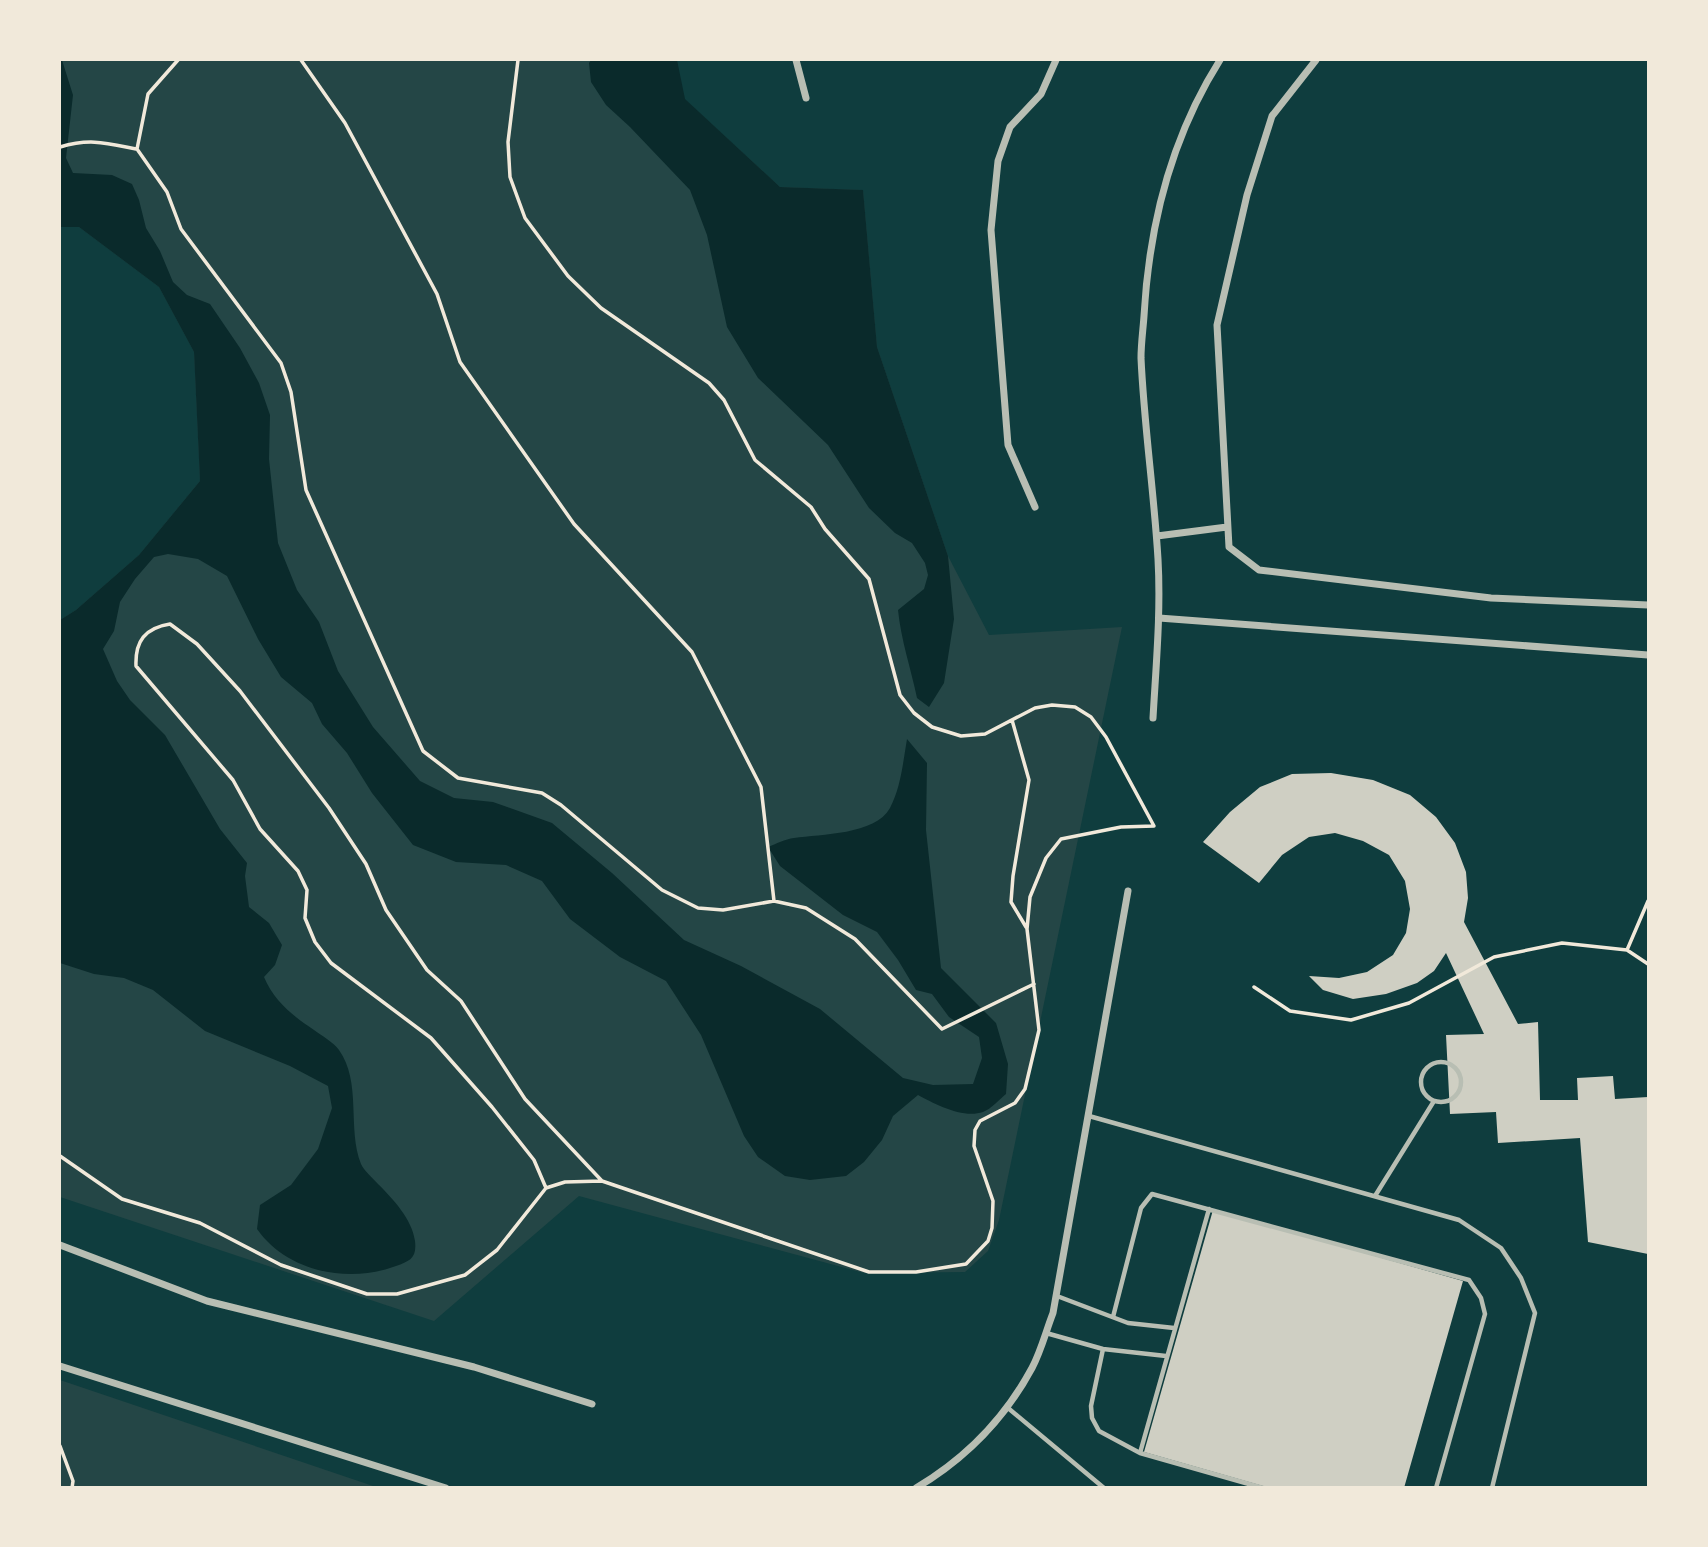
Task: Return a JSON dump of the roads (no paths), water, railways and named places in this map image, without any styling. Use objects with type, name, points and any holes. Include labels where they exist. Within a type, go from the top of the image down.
[{"type":"street","points":[[796,60],[806,97]]},
{"type":"street","points":[[1035,507],[1008,445],[991,230],[998,161],[1010,127],[1041,94],[1056,60]]},
{"type":"street","points":[[1153,718],[1159,618],[1157,536],[1141,357],[1146,283],[1155,225],[1169,171],[1189,118],[1220,60]]},
{"type":"street","points":[[1316,60],[1272,116],[1247,195],[1217,325],[1229,547],[1259,570],[1490,598],[1648,605]]},
{"type":"street","points":[[1157,536],[1227,527]]},
{"type":"street","points":[[1159,618],[1648,655]]},
{"type":"street","points":[[916,1488],[977,1443],[1008,1408],[1032,1367],[1054,1313],[1128,891]]},
{"type":"street","points":[[60,1245],[207,1301],[474,1367],[592,1404]]},
{"type":"street","points":[[60,1366],[446,1488]]},
{"type":"lane","points":[[1448,1064],[1458,1072],[1459,1091],[1450,1100],[1434,1101],[1425,1095],[1422,1089],[1422,1076],[1430,1066],[1448,1064]]},
{"type":"lane","points":[[1375,1196],[1434,1101]]},
{"type":"lane","points":[[1088,1116],[1459,1220],[1501,1248],[1521,1278],[1535,1312],[1492,1488]]},
{"type":"lane","points":[[1112,1317],[1141,1208],[1152,1194],[1469,1280],[1481,1298],[1485,1314],[1436,1488]]},
{"type":"lane","points":[[1140,1452],[1209,1209]]},
{"type":"lane","points":[[1056,1296],[1128,1323],[1174,1328]]},
{"type":"lane","points":[[1046,1333],[1103,1349],[1166,1356]]},
{"type":"lane","points":[[1103,1349],[1091,1406],[1092,1418],[1099,1431],[1140,1452],[1263,1488]]},
{"type":"lane","points":[[1008,1408],[1104,1488]]}]
